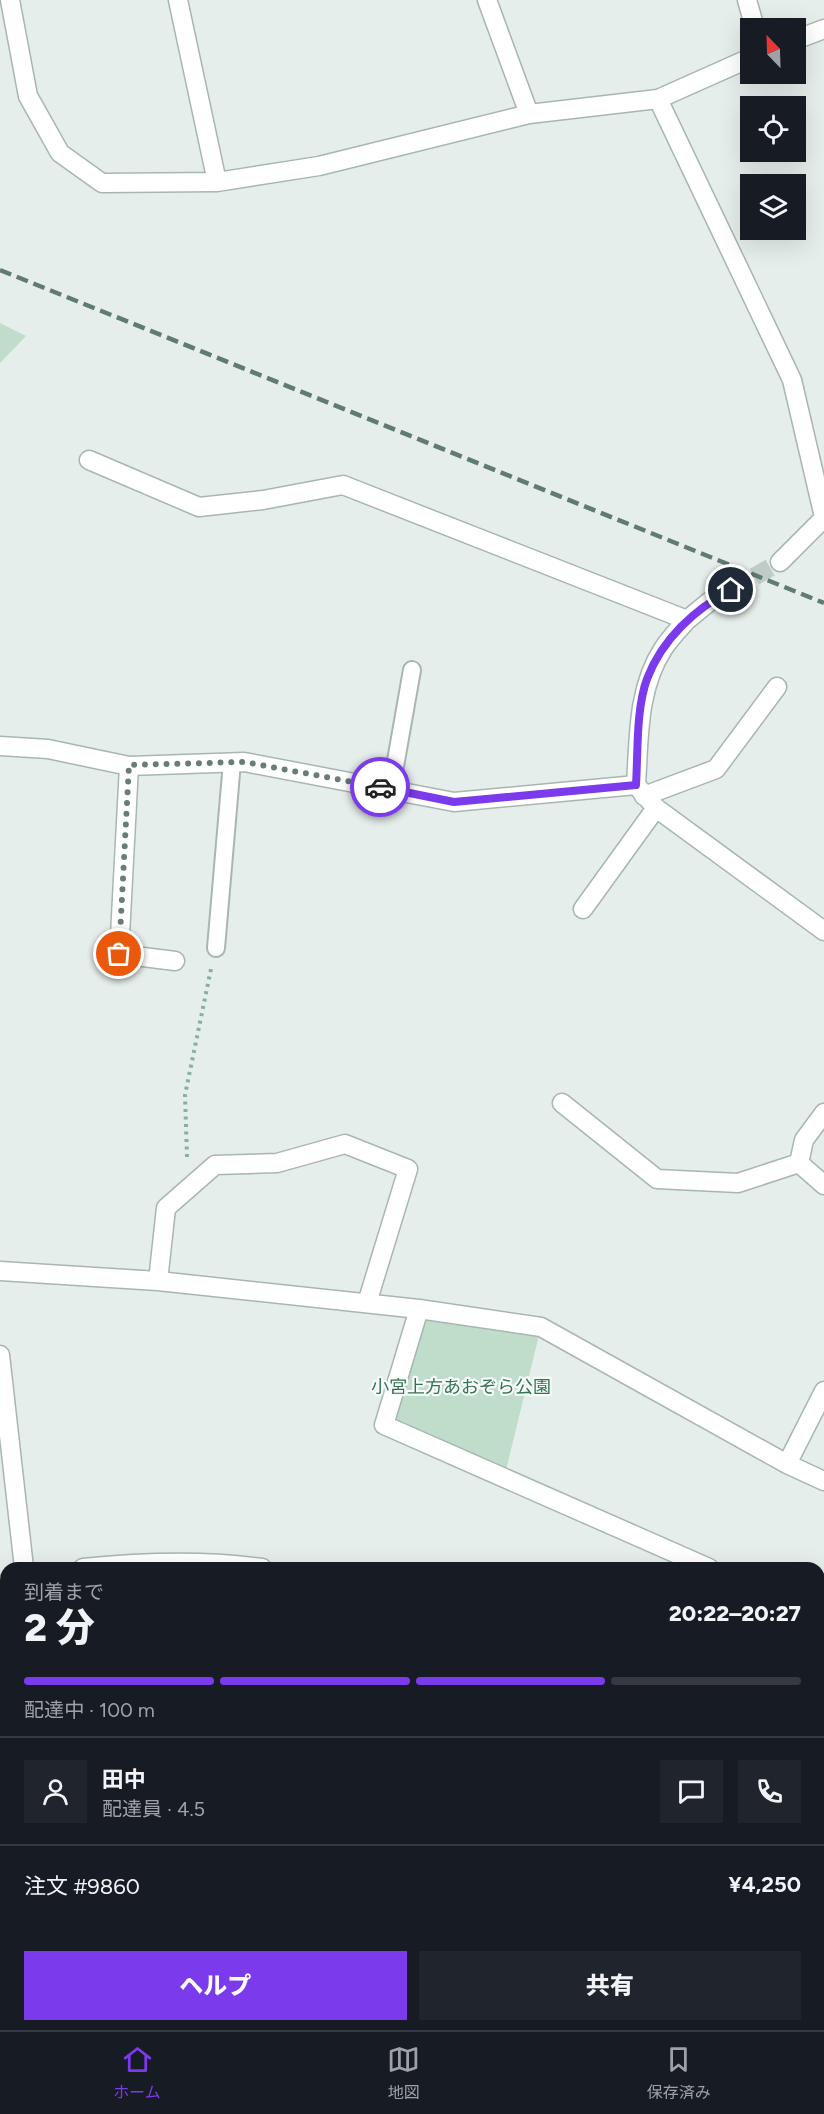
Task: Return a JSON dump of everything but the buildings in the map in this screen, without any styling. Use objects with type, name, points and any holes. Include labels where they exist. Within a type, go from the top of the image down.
[{"type":"street","points":[[10,0],[9,46],[28,96],[60,153],[102,183],[217,182],[319,166],[529,114],[658,99],[740,62]]},
{"type":"street","points":[[178,0],[217,182]]},
{"type":"street","points":[[487,0],[529,114]]},
{"type":"street","points":[[747,0],[752,18]]},
{"type":"street","points":[[806,36],[824,29]]},
{"type":"street","points":[[658,99],[792,380],[824,518],[780,562]]},
{"type":"street","points":[[90,460],[199,507],[263,500],[344,485],[687,620]]},
{"type":"street","points":[[582,909],[645,796],[641,708],[647,680],[663,648],[687,620],[709,602],[731,590]]},
{"type":"street","points":[[0,746],[48,749],[129,765],[244,762],[454,802],[645,796],[716,769],[777,687]]},
{"type":"street","points":[[129,765],[119,954],[175,962]]},
{"type":"street","points":[[645,796],[824,932]]},
{"type":"street","points":[[562,1102],[657,1179],[738,1183],[799,1163]]},
{"type":"street","points":[[799,1163],[804,1140],[824,1113]]},
{"type":"street","points":[[158,1281],[166,1208],[215,1165],[277,1163],[345,1144],[408,1169],[367,1303]]},
{"type":"street","points":[[799,1163],[824,1185]]},
{"type":"street","points":[[0,1271],[158,1281],[419,1309],[541,1327],[787,1464],[824,1481]]},
{"type":"street","points":[[419,1309],[384,1425],[695,1562]]},
{"type":"street","points":[[0,1355],[23,1562]]},
{"type":"street","points":[[787,1464],[824,1392]]},
{"type":"lane","points":[[391,789],[412,670]]},
{"type":"lane","points":[[216,948],[232,762]]},
{"type":"path","points":[[186,1191],[185,1095],[216,948]]},
{"type":"green space","points":[[0,323],[26,336],[0,363]]},
{"type":"green space","name":"小宮上方あおぞら公園","points":[[419,1309],[541,1327],[504,1478],[384,1425]]},
{"type":"tunnel","points":[[731,590],[780,562]]},
{"type":"railway","points":[[0,270],[824,603]]},
{"type":"way so far","points":[[119,954],[129,765],[244,762],[380,787]]},
{"type":"route","points":[[380,787],[454,802],[636,785],[641,708],[647,680],[663,648],[687,620],[709,602],[731,590]]}]
